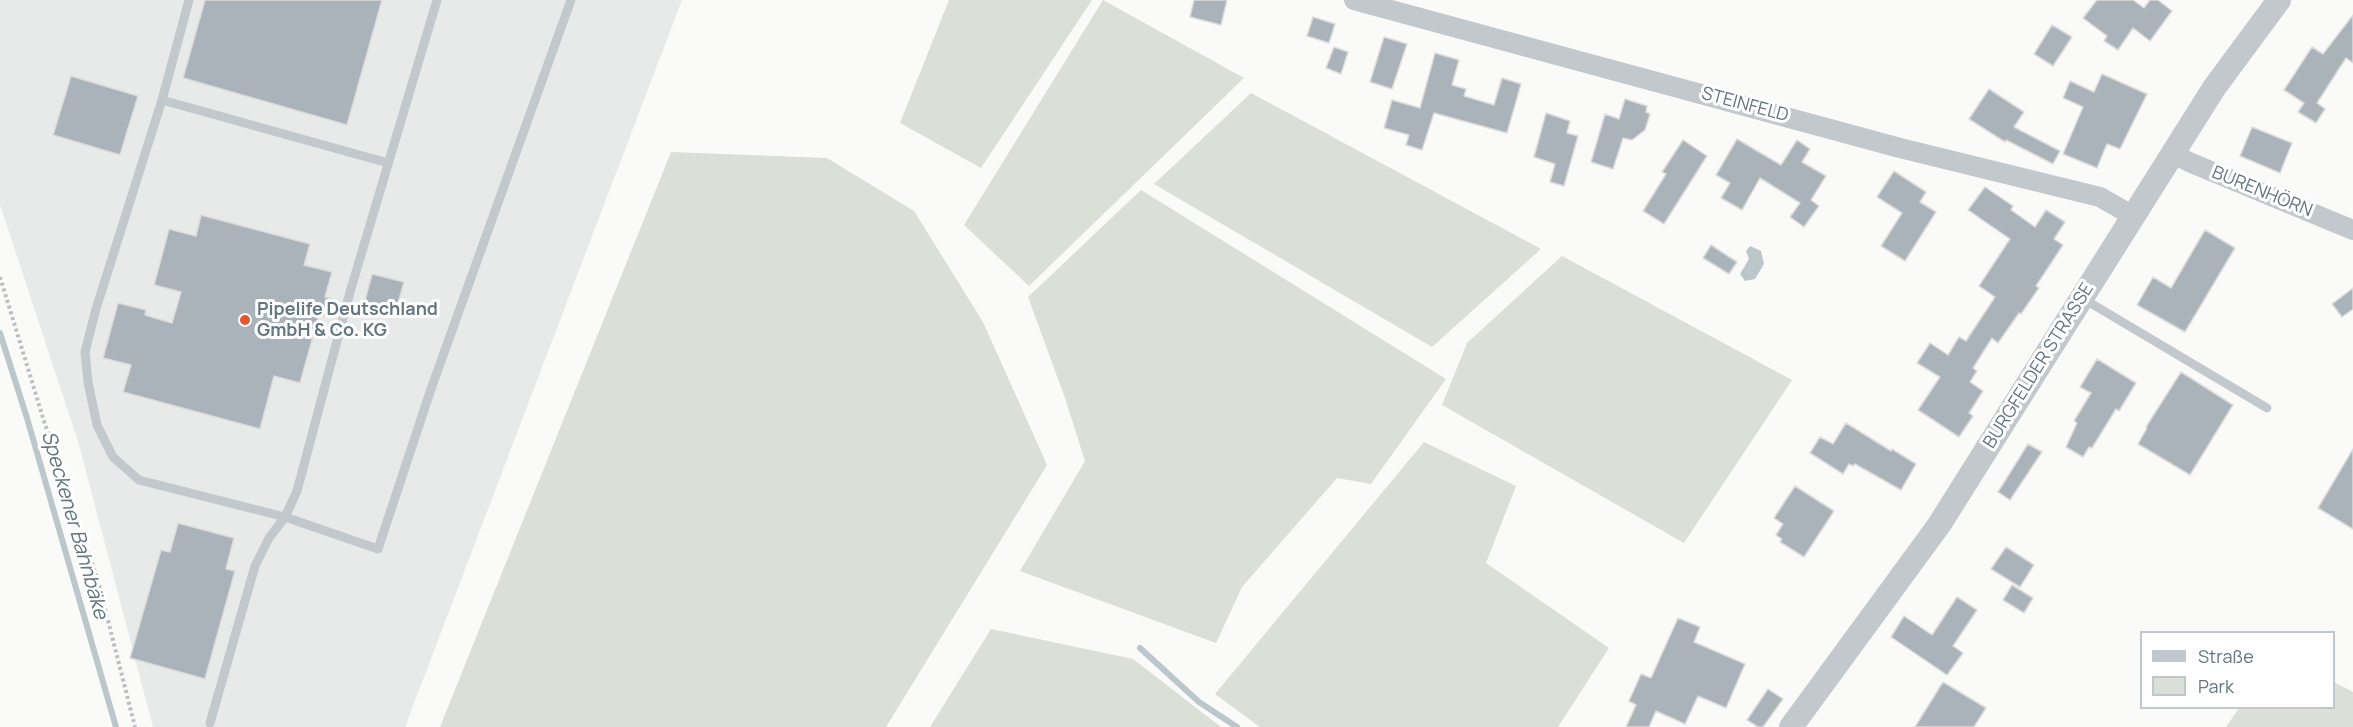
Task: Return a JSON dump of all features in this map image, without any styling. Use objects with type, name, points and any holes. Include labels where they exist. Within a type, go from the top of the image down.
[{"type":"street","name":"STEINFELD","points":[[1354,0],[1900,148],[2100,197],[2133,216]]},
{"type":"street","name":"BURGFELDER STRASSE","points":[[1791,727],[1939,525],[2214,88],[2279,0]]},
{"type":"street","name":"BURENHÖRN","points":[[2172,153],[2188,162],[2353,230]]},
{"type":"lane","points":[[189,0],[162,100],[96,309],[85,352],[88,382],[97,425],[112,457],[139,480],[285,517],[378,549],[431,389],[571,0]]},
{"type":"lane","points":[[210,723],[255,566],[269,538],[285,517],[297,491],[350,292],[437,0]]},
{"type":"lane","points":[[162,100],[388,164]]},
{"type":"lane","points":[[2082,298],[2267,408]]},
{"type":"path","points":[[0,277],[44,421],[98,581],[135,727]]},
{"type":"shaded area","points":[[0,0],[682,0],[405,727],[153,727],[78,441],[0,205]]},
{"type":"shaded area","points":[[1750,246],[1761,251],[1764,264],[1755,279],[1745,281],[1740,274],[1749,259],[1746,251]]},
{"type":"green space","points":[[949,0],[1092,0],[981,168],[900,123]]},
{"type":"green space","points":[[1103,0],[1244,78],[1029,286],[964,225]]},
{"type":"green space","points":[[1251,93],[1541,249],[1432,347],[1154,184]]},
{"type":"green space","points":[[671,152],[827,158],[914,211],[983,322],[1047,465],[886,727],[440,727]]},
{"type":"green space","points":[[1141,190],[1446,379],[1371,484],[1337,478],[1242,587],[1216,643],[1020,571],[1085,461],[1028,297]]},
{"type":"green space","points":[[1562,256],[1792,380],[1684,543],[1442,405],[1467,343]]},
{"type":"green space","points":[[1424,442],[1516,486],[1486,563],[1609,648],[1558,727],[1260,727],[1215,694]]},
{"type":"green space","points":[[991,629],[1133,659],[1221,727],[930,727]]},
{"type":"green space","points":[[2335,683],[2353,692],[2353,727],[2226,727],[2238,709],[2335,709]]},
{"type":"building","points":[[205,0],[382,0],[347,125],[183,78]]},
{"type":"building","points":[[1194,0],[1227,0],[1221,25],[1190,17]]},
{"type":"building","points":[[2097,0],[2133,0],[2144,8],[2150,0],[2158,0],[2172,11],[2150,41],[2133,28],[2118,50],[2104,41],[2107,36],[2083,18]]},
{"type":"building","points":[[2353,15],[2353,63],[2346,58],[2317,103],[2325,109],[2316,123],[2298,112],[2304,103],[2284,90],[2312,47],[2323,54]]},
{"type":"building","points":[[1313,17],[1335,24],[1329,43],[1307,36]]},
{"type":"building","points":[[2052,25],[2072,37],[2053,66],[2034,54]]},
{"type":"building","points":[[1384,37],[1407,44],[1392,89],[1370,82]]},
{"type":"building","points":[[1334,47],[1348,52],[1341,74],[1326,68]]},
{"type":"building","points":[[1435,53],[1459,60],[1452,85],[1466,89],[1464,96],[1494,105],[1502,78],[1521,84],[1507,133],[1434,113],[1422,150],[1406,145],[1409,135],[1384,128],[1392,100],[1420,108]]},
{"type":"building","points":[[2102,74],[2147,94],[2120,149],[2107,144],[2097,168],[2063,154],[2083,107],[2063,98],[2070,81],[2094,92]]},
{"type":"building","points":[[71,76],[138,96],[120,155],[53,135]]},
{"type":"building","points":[[1989,89],[2024,112],[2014,127],[2060,151],[2053,164],[2006,140],[2005,142],[1969,119]]},
{"type":"building","points":[[1625,99],[1647,106],[1646,112],[1650,114],[1645,130],[1632,140],[1623,138],[1613,169],[1591,162],[1605,114],[1619,119]]},
{"type":"building","points":[[1546,113],[1570,121],[1567,133],[1578,136],[1564,186],[1550,182],[1555,164],[1534,157]]},
{"type":"building","points":[[2252,127],[2292,143],[2280,173],[2240,156]]},
{"type":"building","points":[[1737,139],[1781,165],[1797,140],[1810,149],[1802,162],[1826,176],[1811,200],[1819,206],[1804,227],[1790,217],[1800,203],[1760,178],[1742,210],[1721,198],[1730,183],[1716,175]]},
{"type":"building","points":[[1683,140],[1707,156],[1664,224],[1643,211],[1666,174],[1662,172]]},
{"type":"building","points":[[1894,171],[1926,192],[1920,202],[1936,212],[1905,261],[1881,246],[1902,213],[1877,197]]},
{"type":"building","points":[[1985,187],[2013,206],[2011,210],[2035,227],[2046,210],[2065,222],[2054,239],[2063,245],[2036,286],[2039,288],[2021,314],[2019,313],[1998,343],[1992,338],[1973,368],[1977,371],[1970,382],[1983,391],[1969,413],[1973,416],[1959,437],[1918,410],[1940,377],[1917,363],[1930,343],[1948,355],[1959,337],[1966,341],[1995,297],[1979,286],[2010,239],[1968,210]]},
{"type":"building","name":"Pipelife Deutschland GmbH & Co. KG","points":[[201,215],[310,244],[304,265],[332,272],[325,297],[332,299],[327,317],[319,315],[300,383],[274,376],[260,429],[123,392],[131,365],[103,358],[118,303],[146,310],[145,315],[172,323],[181,292],[154,285],[169,229],[196,236]]},
{"type":"building","points":[[2205,230],[2235,248],[2185,332],[2137,305],[2153,277],[2171,288]]},
{"type":"building","points":[[1711,245],[1737,262],[1729,274],[1703,258]]},
{"type":"building","points":[[372,274],[404,282],[394,317],[363,308]]},
{"type":"building","points":[[2353,288],[2353,309],[2342,317],[2332,304]]},
{"type":"building","points":[[2097,359],[2136,383],[2119,411],[2116,409],[2092,448],[2089,447],[2083,457],[2066,447],[2077,423],[2074,421],[2091,393],[2080,387]]},
{"type":"building","points":[[2181,372],[2233,405],[2190,475],[2138,444],[2146,427]]},
{"type":"building","points":[[1846,423],[1916,464],[1901,490],[1855,464],[1853,466],[1849,464],[1843,474],[1810,453],[1820,437],[1833,444]]},
{"type":"building","points":[[2028,444],[2042,452],[2010,500],[1998,492]]},
{"type":"building","points":[[2353,449],[2353,529],[2318,508]]},
{"type":"building","points":[[1795,486],[1834,511],[1804,557],[1780,542],[1782,539],[1776,535],[1783,524],[1774,518]]},
{"type":"building","points":[[178,523],[234,538],[226,569],[235,571],[205,679],[130,658],[161,550],[170,552]]},
{"type":"building","points":[[2006,547],[2034,565],[2020,587],[1991,569]]},
{"type":"building","points":[[2012,585],[2033,598],[2024,613],[2003,600]]},
{"type":"building","points":[[1957,597],[1977,610],[1953,646],[1963,653],[1947,675],[1891,637],[1904,616],[1932,635]]},
{"type":"building","points":[[1678,618],[1700,627],[1694,642],[1745,664],[1726,708],[1698,696],[1685,724],[1656,711],[1649,727],[1626,727],[1636,705],[1629,701],[1641,674],[1651,678]]},
{"type":"building","points":[[1943,682],[1986,708],[1974,727],[1915,727]]},
{"type":"building","points":[[1768,689],[1783,699],[1763,727],[1758,727],[1747,720]]},
{"type":"waterway","name":"Speckener Bahnbäke","points":[[0,333],[27,418],[116,727]]},
{"type":"waterway","points":[[1140,648],[1199,702],[1237,727]]},
{"type":"place","name":"Pipelife Deutschland GmbH & Co. KG","points":[[245,320]]}]
